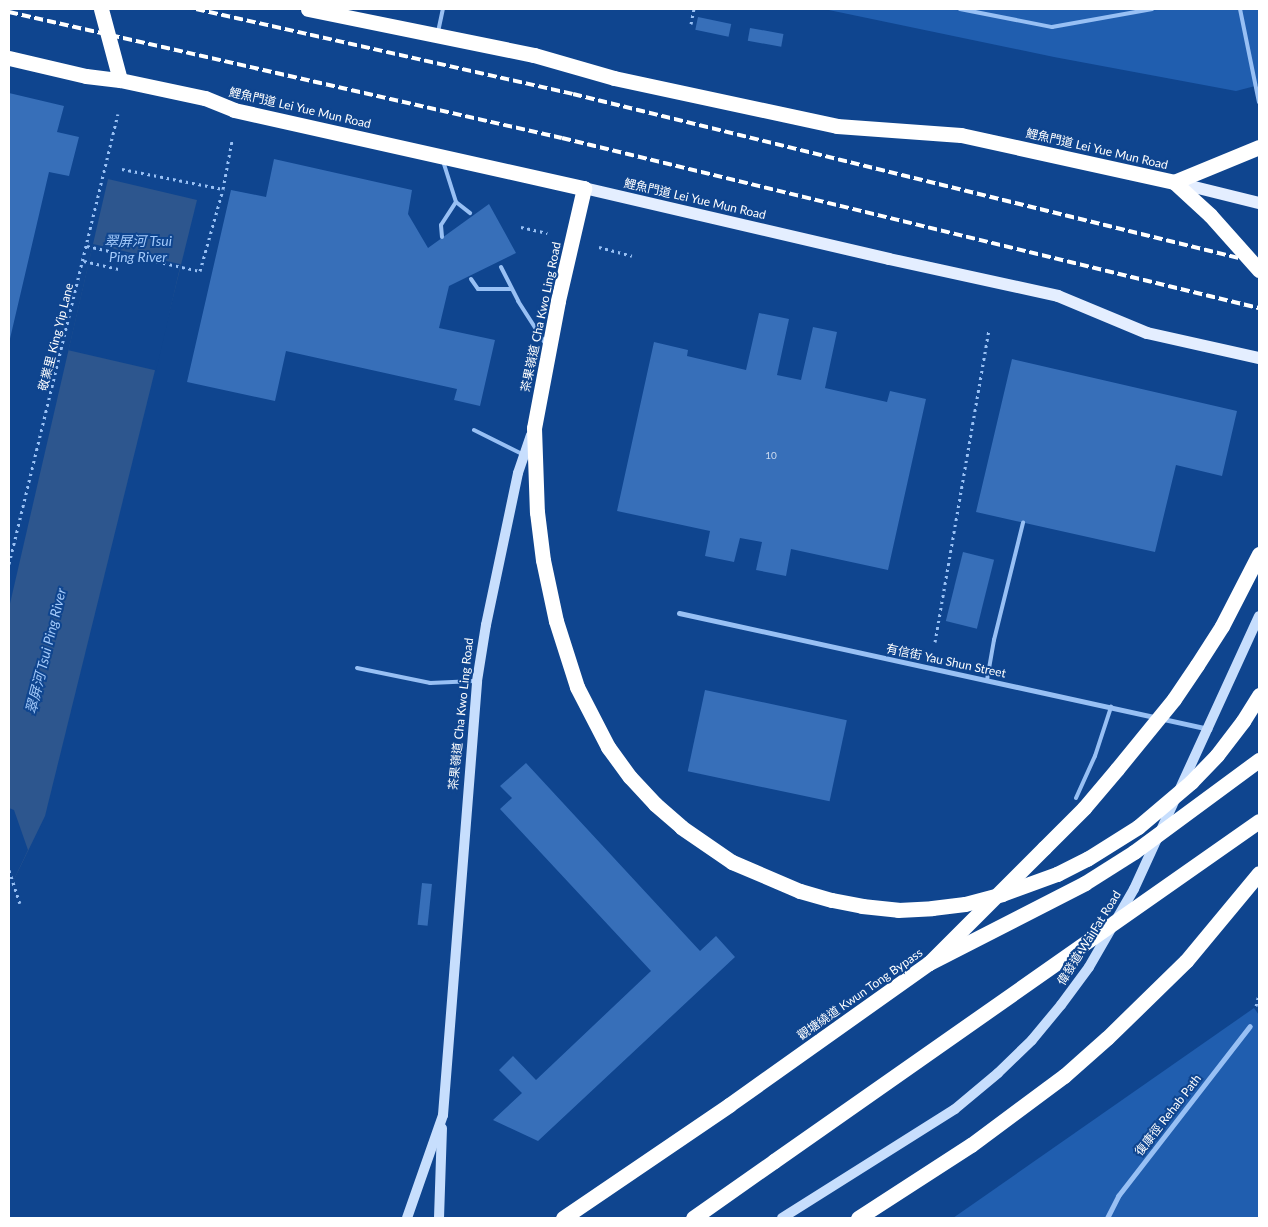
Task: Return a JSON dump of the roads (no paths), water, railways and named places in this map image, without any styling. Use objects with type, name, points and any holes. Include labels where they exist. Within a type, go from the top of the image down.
[{"type":"highway","points":[[101,9],[120,80]]},
{"type":"highway","name":"鯉魚門道 Lei Yue Mun Road","points":[[308,9],[534,55],[614,78],[837,126],[961,135],[1174,182],[1259,147]]},
{"type":"highway","name":"鯉魚門道 Lei Yue Mun Road","points":[[9,58],[86,76],[120,80],[205,98],[234,110],[584,188]]},
{"type":"highway","points":[[1174,182],[1210,215],[1259,270]]},
{"type":"highway","name":"茶果嶺道 Cha Kwo Ling Road","points":[[534,428],[584,188]]},
{"type":"highway","points":[[534,428],[537,512],[543,560],[556,621],[577,687],[600,733],[630,777],[655,804],[681,827],[732,862],[800,891],[862,906],[898,910],[932,908],[965,904],[1002,894],[1057,874],[1087,859],[1138,827],[1192,782],[1217,755],[1243,721],[1259,695]]},
{"type":"highway","points":[[929,963],[1084,808],[1168,706],[1222,626],[1259,554]]},
{"type":"highway","name":"觀塘繞道 Kwun Tong Bypass","points":[[563,1218],[729,1105],[929,963],[1086,883],[1134,852],[1259,760]]},
{"type":"highway","points":[[693,1218],[1259,821]]},
{"type":"highway","points":[[858,1218],[971,1145],[1064,1076],[1107,1038],[1186,961],[1259,873]]},
{"type":"main road","name":"鯉魚門道 Lei Yue Mun Road","points":[[1174,182],[1259,202]]},
{"type":"main road","name":"鯉魚門道 Lei Yue Mun Road","points":[[584,188],[1058,296],[1147,333],[1259,358]]},
{"type":"main road","name":"茶果嶺道 Cha Kwo Ling Road","points":[[408,1218],[443,1115],[477,681],[486,625],[518,473],[534,428]]},
{"type":"main road","name":"偉發道 Wai Fat Road","points":[[782,1218],[955,1109],[998,1073],[1032,1040],[1089,967],[1134,889],[1209,729],[1259,616]]},
{"type":"main road","points":[[439,1218],[443,1115]]},
{"type":"street","name":"有信街 Yau Shun Street","points":[[679,613],[1209,729]]},
{"type":"street","name":"復康徑 Rehab Path","points":[[1107,1218],[1118,1196],[1250,1026]]},
{"type":"lane","points":[[437,34],[443,9]]},
{"type":"lane","points":[[960,9],[1052,27],[1152,9]]},
{"type":"lane","points":[[1240,9],[1259,102]]},
{"type":"lane","points":[[441,155],[456,202],[470,213]]},
{"type":"lane","points":[[442,237],[441,225],[456,202]]},
{"type":"lane","points":[[501,267],[511,289],[549,349]]},
{"type":"lane","points":[[471,279],[478,289],[511,289]]},
{"type":"lane","points":[[474,430],[524,455]]},
{"type":"lane","points":[[987,680],[994,640],[1023,522]]},
{"type":"lane","points":[[357,668],[430,683],[477,681]]},
{"type":"lane","points":[[1076,798],[1098,748],[1111,708]]},
{"type":"water","name":"翠屏河 Tsui Ping River","points":[[108,179],[197,200],[45,816],[9,890],[9,608]]},
{"type":"railway","points":[[196,9],[573,94],[1259,263]]},
{"type":"railway","points":[[9,12],[562,138],[1259,308]]}]
